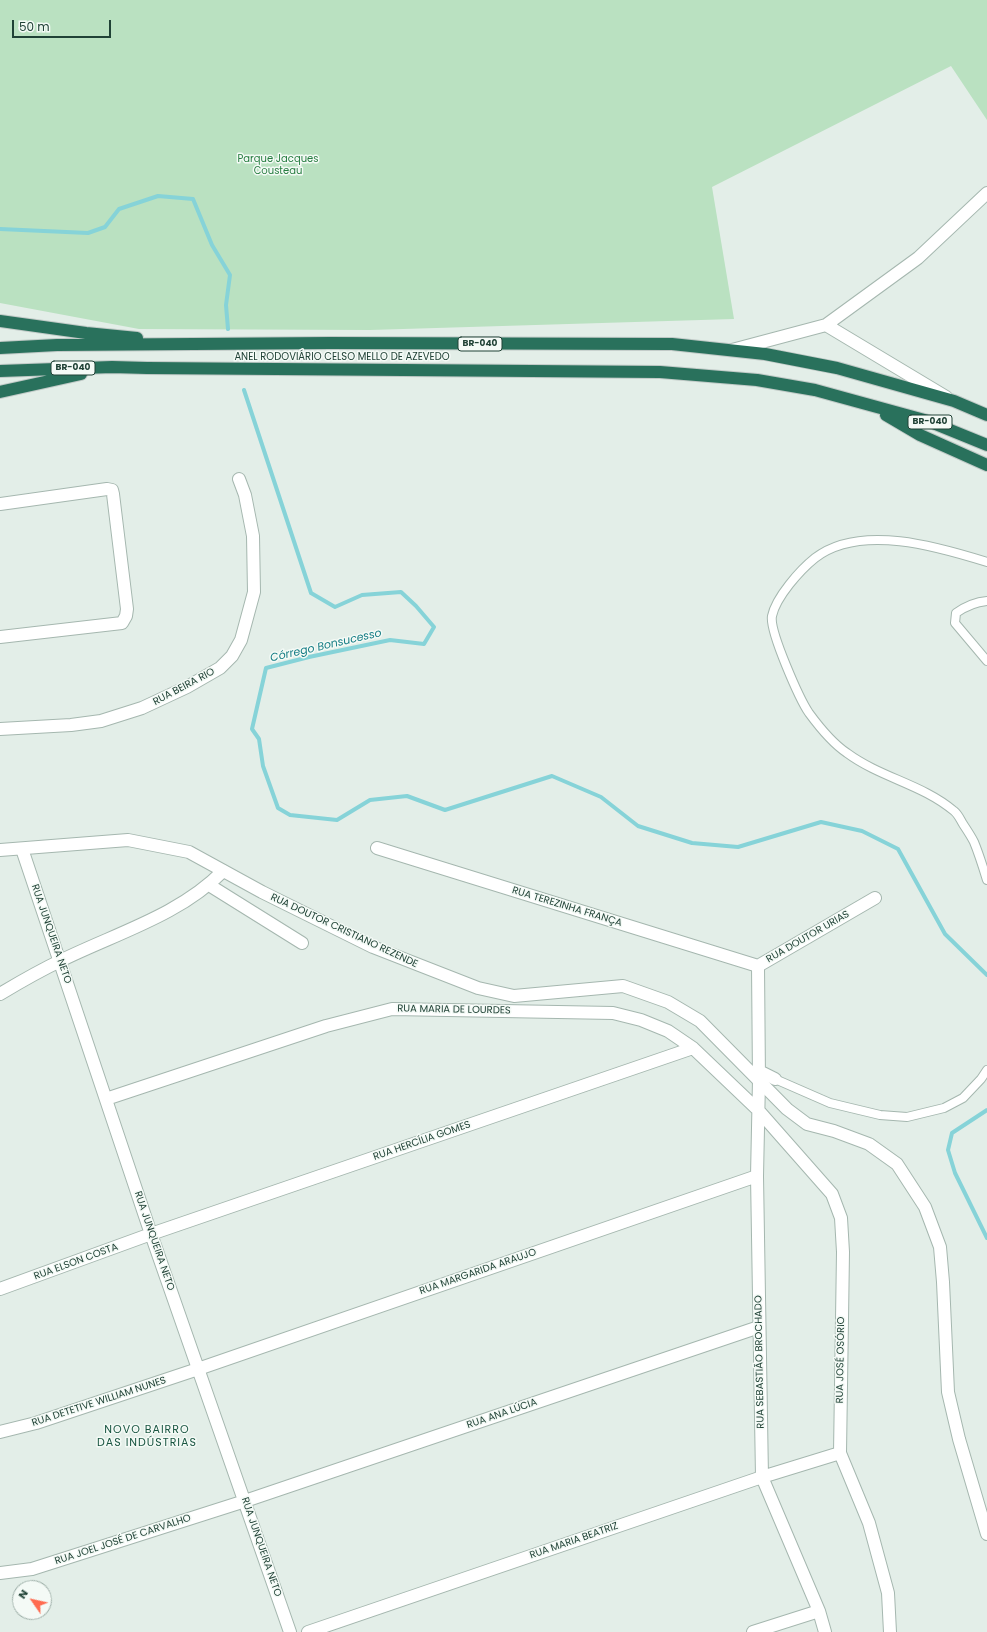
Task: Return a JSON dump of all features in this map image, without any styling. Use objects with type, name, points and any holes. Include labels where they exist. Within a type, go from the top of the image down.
[{"type":"highway","points":[[0,321],[86,333],[202,345]]},
{"type":"highway","name":"ANEL RODOVIÁRIO CELSO MELLO DE AZEVEDO","points":[[0,348],[57,345],[330,343],[672,344],[765,354],[837,368],[954,401],[987,415]]},
{"type":"highway","points":[[0,392],[112,366]]},
{"type":"highway","name":"ANEL RODOVIÁRIO CELSO MELLO DE AZEVEDO","points":[[0,371],[112,366],[147,368],[660,372],[757,380],[815,390],[928,422],[987,445]]},
{"type":"highway","points":[[871,406],[920,435],[987,465]]},
{"type":"street","points":[[732,350],[826,325],[918,258],[987,193]]},
{"type":"street","points":[[826,325],[954,401]]},
{"type":"street","name":"RUA BEIRA RIO","points":[[0,729],[102,722],[142,708],[187,687],[220,668],[232,656],[241,640],[254,592],[253,536],[245,495],[239,479]]},
{"type":"street","points":[[0,504],[107,489],[112,490],[127,609],[126,616],[122,623],[0,637]]},
{"type":"street","name":"RUA DOUTOR CRISTIANO REZENDE","points":[[0,850],[128,840],[189,852],[262,892],[373,947],[478,988],[514,996],[623,986],[668,1002],[700,1021],[759,1076],[786,1109],[807,1124],[834,1131],[869,1144],[897,1164],[926,1207],[940,1247],[944,1282],[948,1392],[987,1534]]},
{"type":"street","name":"RUA TEREZINHA FRANÇA","points":[[377,848],[758,966]]},
{"type":"street","name":"RUA JUNQUEIRA NETO","points":[[22,849],[151,1234],[290,1632]]},
{"type":"street","points":[[0,994],[60,961],[185,902],[209,885],[224,871]]},
{"type":"street","points":[[209,885],[302,943]]},
{"type":"street","name":"RUA DOUTOR URIAS","points":[[759,1076],[758,966],[875,898]]},
{"type":"street","name":"RUA MARIA DE LOURDES","points":[[106,1099],[326,1026],[392,1009],[613,1013],[640,1020],[668,1031],[693,1048],[758,1110]]},
{"type":"street","name":"RUA HERCÍLIA GOMES","points":[[151,1234],[693,1048]]},
{"type":"street","points":[[759,1076],[775,1079]]},
{"type":"street","name":"RUA SEBASTIÃO BROCHADO","points":[[759,1076],[757,1176],[762,1477],[819,1611],[826,1632]]},
{"type":"street","name":"RUA JOSÉ OSÓRIO","points":[[758,1110],[832,1194],[841,1218],[843,1252],[840,1453],[869,1523],[888,1593],[890,1632]]},
{"type":"street","name":"RUA MARGARIDA ARAUJO","points":[[198,1369],[757,1176]]},
{"type":"street","name":"RUA ELSON COSTA","points":[[0,1289],[151,1234]]},
{"type":"street","name":"RUA ANA LÚCIA","points":[[245,1501],[759,1327]]},
{"type":"street","name":"RUA DETETIVE WILLIAM NUNES","points":[[0,1432],[36,1423],[198,1369]]},
{"type":"street","name":"RUA MARIA BEATRIZ","points":[[308,1632],[762,1477],[840,1453]]},
{"type":"street","name":"RUA JOEL JOSÉ DE CARVALHO","points":[[0,1574],[32,1569],[245,1501]]},
{"type":"street","points":[[753,1632],[819,1611]]},
{"type":"lane","points":[[987,562],[950,550],[906,541],[869,540],[838,545],[816,557],[797,575],[780,598],[772,616],[780,652],[808,712],[827,736],[846,753],[873,770],[917,787],[935,796],[956,812],[974,842],[987,880]]},
{"type":"lane","points":[[987,601],[980,601],[966,606],[956,613],[955,624],[987,661]]},
{"type":"lane","points":[[775,1079],[830,1103],[880,1115],[907,1117],[944,1108],[963,1098],[981,1079],[987,1070]]},
{"type":"green space","name":"Parque Jacques Cousteau","points":[[0,0],[987,0],[987,120],[951,66],[712,187],[734,319],[370,330],[139,329],[0,303]]},
{"type":"waterway","name":"Córrego Bonsucesso","points":[[0,229],[88,233],[105,227],[119,209],[158,196],[193,199],[212,245],[230,275],[226,305],[228,329]]},
{"type":"waterway","name":"Córrego Bonsucesso","points":[[244,390],[311,593],[335,607],[362,595],[401,592],[416,606],[434,627],[424,644],[390,640],[309,657],[266,668],[252,729],[259,739],[263,766],[278,808],[290,815],[337,820],[370,800],[407,796],[445,810],[552,776],[601,797],[638,826],[692,843],[738,847],[821,822],[862,831],[898,849],[945,934],[987,975]]},
{"type":"waterway","name":"Córrego Bonsucesso","points":[[987,1110],[952,1133],[948,1150],[955,1173],[987,1238]]},
{"type":"district","name":"NOVO BAIRRO DAS INDÚSTRIAS","points":[[147,1436]]}]
